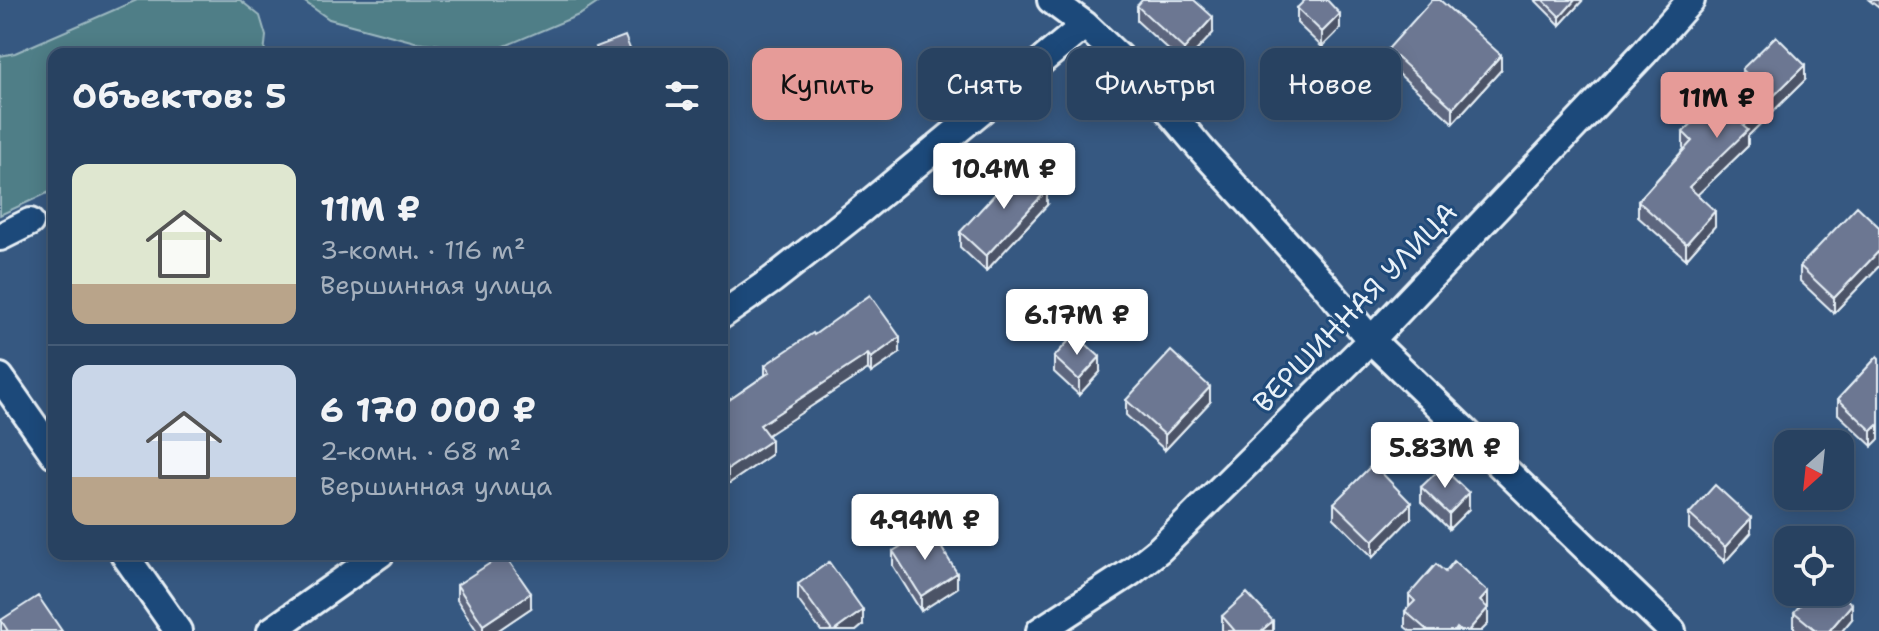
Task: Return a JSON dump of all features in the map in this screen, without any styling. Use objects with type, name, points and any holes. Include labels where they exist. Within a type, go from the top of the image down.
[{"type":"street","points":[[1051,0],[1085,25],[1142,79],[1371,340],[1672,631]]},
{"type":"street","name":"ВЕРШИННАЯ УЛИЦА","points":[[1040,631],[1131,572],[1160,549],[1371,340],[1691,0]]},
{"type":"street","points":[[728,311],[856,214],[1085,25]]},
{"type":"street","points":[[0,237],[30,222]]},
{"type":"street","points":[[0,377],[48,445]]},
{"type":"street","points":[[128,560],[178,631]]},
{"type":"street","points":[[271,631],[372,560]]},
{"type":"green space","points":[[137,0],[240,0],[260,16],[266,36],[265,48],[48,48],[48,193],[0,215],[0,56],[15,53]]},
{"type":"green space","points":[[302,0],[602,0],[581,14],[500,48],[415,42],[329,19]]},
{"type":"building","points":[[1142,0],[1194,0],[1213,17],[1183,48],[1137,6]]},
{"type":"building","points":[[1305,0],[1327,0],[1340,14],[1322,32],[1297,8]]},
{"type":"building","points":[[1432,0],[1440,0],[1501,55],[1453,108],[1401,61],[1401,48],[1389,48]]},
{"type":"building","points":[[1543,0],[1575,0],[1560,17]]},
{"type":"building","points":[[625,36],[630,48],[596,48]]},
{"type":"building","points":[[1776,36],[1805,65],[1743,126],[1748,130],[1689,187],[1715,211],[1686,244],[1638,201],[1692,141],[1683,132],[1746,73],[1742,69]]},
{"type":"building","points":[[1021,166],[1047,190],[986,256],[960,232]]},
{"type":"building","points":[[1857,206],[1879,227],[1879,251],[1834,298],[1800,266]]},
{"type":"building","points":[[870,295],[900,337],[871,358],[868,354],[760,425],[771,440],[728,469],[728,401],[770,372],[765,365]]},
{"type":"building","points":[[1075,334],[1100,357],[1079,380],[1054,357]]},
{"type":"building","points":[[1171,351],[1210,387],[1165,435],[1126,400]]},
{"type":"building","points":[[1877,357],[1879,424],[1872,431],[1838,399]]},
{"type":"building","points":[[1373,464],[1411,503],[1373,541],[1334,503]]},
{"type":"building","points":[[1442,467],[1469,493],[1449,514],[1421,487]]},
{"type":"building","points":[[1715,485],[1751,518],[1725,547],[1689,514]]},
{"type":"building","points":[[930,529],[957,573],[921,596],[893,551]]},
{"type":"building","points":[[495,560],[508,560],[531,593],[483,625],[457,585]]},
{"type":"building","points":[[1454,561],[1488,592],[1480,601],[1488,608],[1468,631],[1457,628],[1455,631],[1428,631],[1405,611],[1415,601],[1409,595],[1436,564],[1445,572]]},
{"type":"building","points":[[829,562],[863,610],[834,631],[798,584]]},
{"type":"building","points":[[1247,593],[1273,621],[1261,631],[1235,631],[1222,616]]},
{"type":"building","points":[[38,596],[62,631],[8,631],[1,620]]},
{"type":"building","points":[[1799,606],[1850,606],[1829,631],[1817,631],[1794,612]]}]
